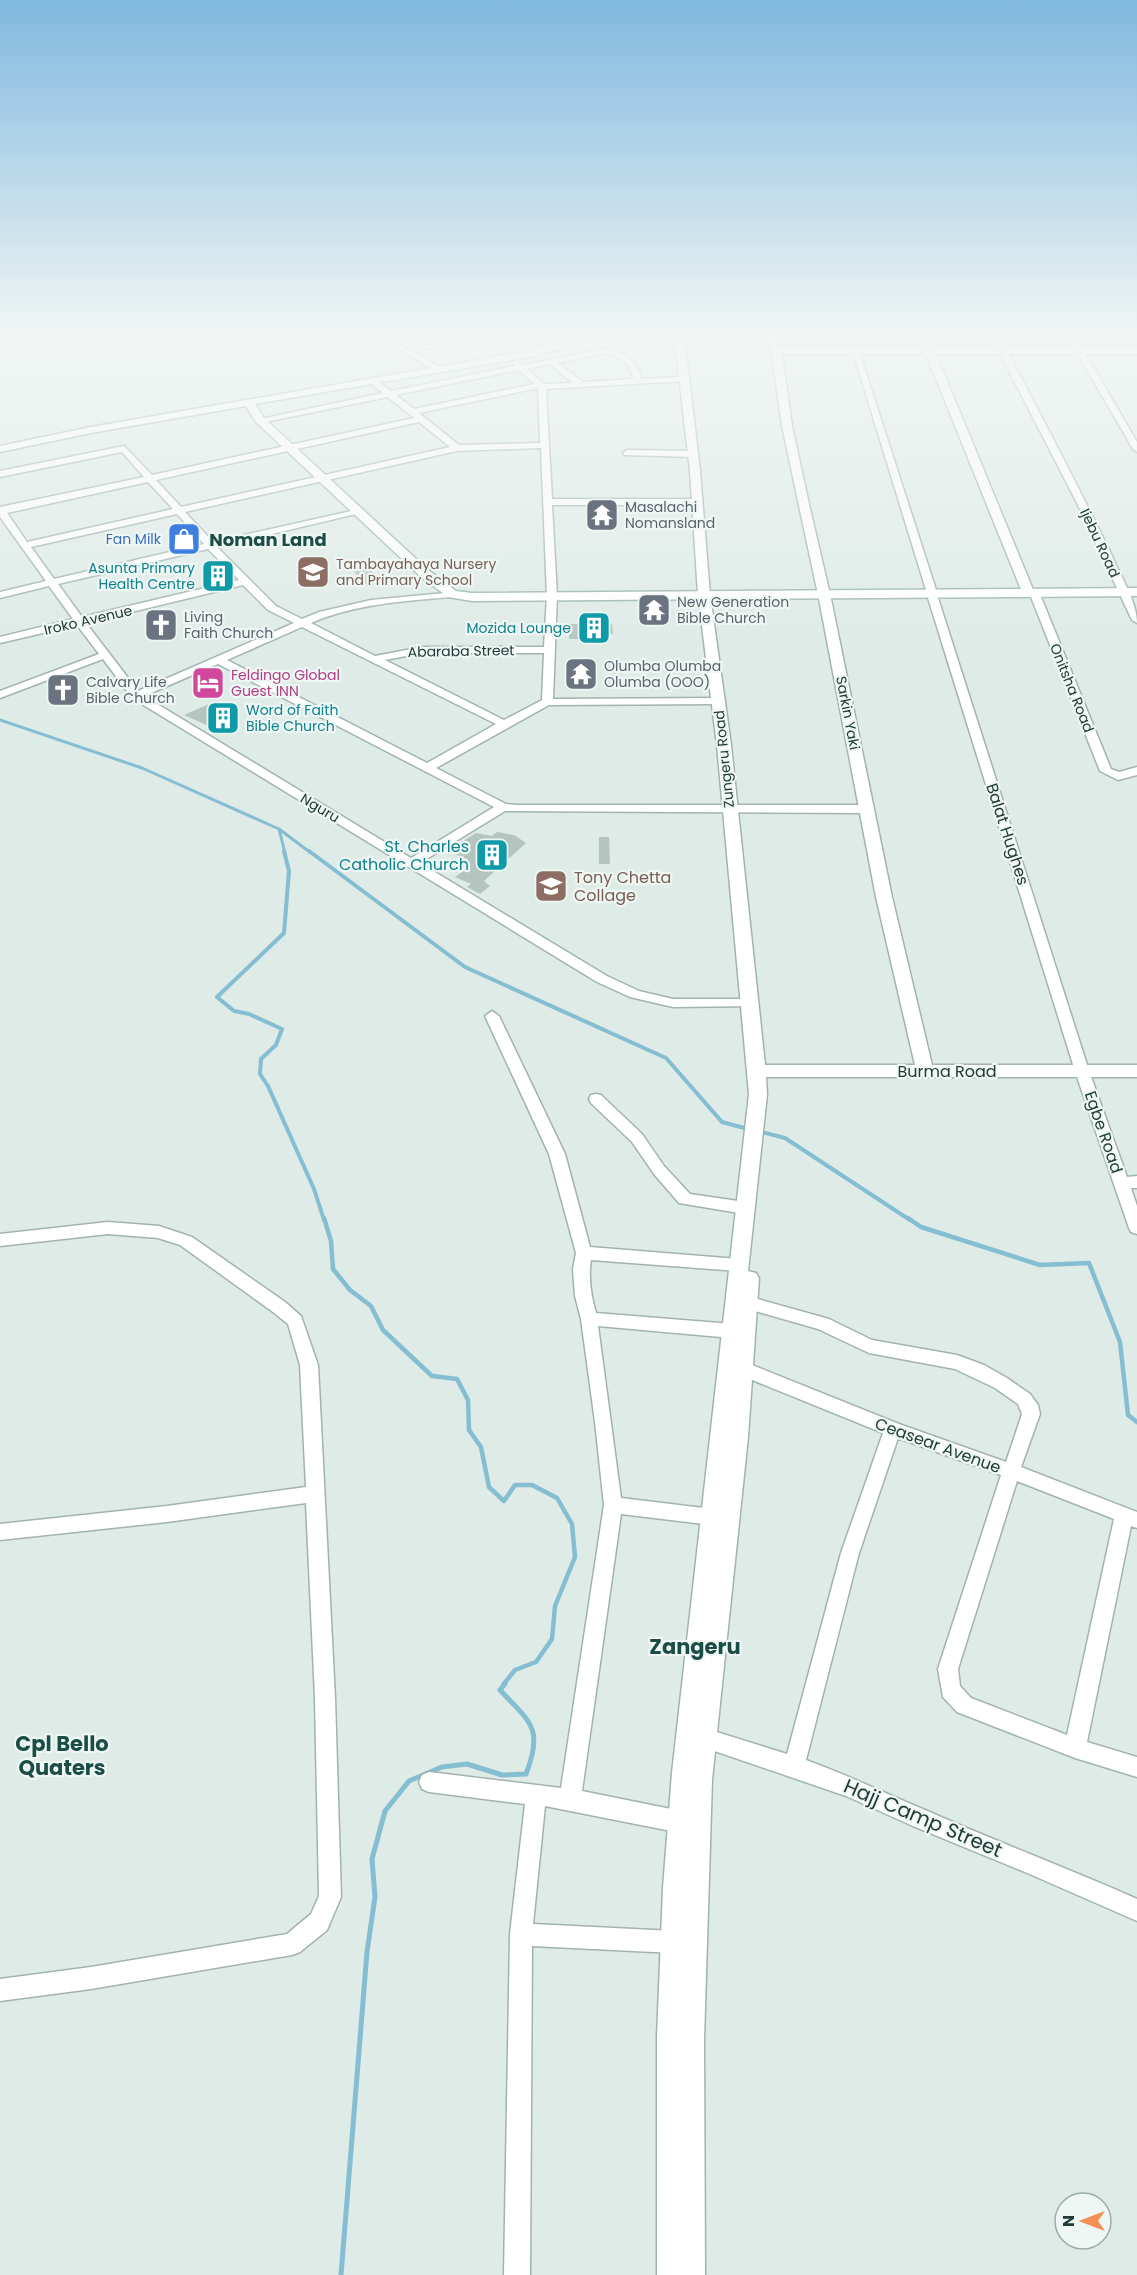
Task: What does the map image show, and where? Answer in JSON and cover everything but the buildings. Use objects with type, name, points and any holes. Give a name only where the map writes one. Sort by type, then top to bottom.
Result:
[{"type":"street","points":[[0,447],[28,440]]},
{"type":"street","points":[[0,447],[36,440]]},
{"type":"street","points":[[280,440],[424,573],[453,594]]},
{"type":"street","points":[[1,511],[324,440]]},
{"type":"street","points":[[448,440],[457,448]]},
{"type":"street","points":[[546,440],[552,596],[547,702]]},
{"type":"street","name":"Zungeru Road","points":[[692,440],[706,597],[734,809],[750,1003],[763,1071],[759,1123]]},
{"type":"street","points":[[693,440],[706,597],[733,742],[734,809],[763,1071]]},
{"type":"street","name":"Sarkin Yaki","points":[[790,440],[825,596],[884,897],[926,1072]]},
{"type":"street","name":"Balat Hughes","points":[[884,440],[1082,1071]]},
{"type":"street","name":"Onitsha Road","points":[[966,440],[1106,771],[1113,776],[1137,771]]},
{"type":"street","name":"Ijebu Road","points":[[1049,440],[1130,594],[1137,621]]},
{"type":"street","points":[[25,546],[457,448],[546,445]]},
{"type":"street","points":[[0,474],[123,448],[210,545],[272,608],[504,724]]},
{"type":"street","points":[[627,453],[693,454]]},
{"type":"street","points":[[548,502],[697,502]]},
{"type":"street","name":"Nguru","points":[[1,511],[136,696],[411,863],[470,896],[602,979],[635,994],[673,1003],[750,1003]]},
{"type":"street","points":[[0,595],[357,511]]},
{"type":"street","name":"Iroko Avenue","points":[[0,640],[246,581]]},
{"type":"street","points":[[136,696],[299,623],[355,605],[393,599],[453,594],[472,597],[706,597],[1130,594]]},
{"type":"street","name":"Abaraba Street","points":[[374,659],[422,650],[549,650]]},
{"type":"street","points":[[0,695],[105,656]]},
{"type":"street","points":[[218,659],[503,807],[517,809],[866,809]]},
{"type":"street","points":[[429,767],[547,702],[718,701]]},
{"type":"street","points":[[411,863],[503,807]]},
{"type":"street","points":[[492,1016],[557,1154],[584,1253],[581,1269],[583,1296],[589,1319],[604,1422],[613,1504],[570,1799]]},
{"type":"street","name":"Burma Road","points":[[763,1071],[1137,1071]]},
{"type":"street","name":"Egbe Road","points":[[1082,1071],[1130,1183],[1137,1228]]},
{"type":"street","points":[[596,1099],[638,1138],[659,1170],[685,1199],[745,1208]]},
{"type":"street","points":[[672,2275],[671,2037],[674,1942],[687,1740],[738,1265],[759,1123]]},
{"type":"street","points":[[690,2275],[690,2040],[700,1780],[737,1437],[759,1123]]},
{"type":"street","points":[[0,1239],[108,1228],[159,1232],[186,1240],[295,1321],[309,1365],[326,1698],[330,1897],[319,1922],[292,1944],[91,1978],[0,1990]]},
{"type":"street","points":[[584,1253],[738,1265]]},
{"type":"street","points":[[747,1302],[823,1324],[869,1346],[957,1362],[978,1370],[1024,1399],[1031,1414],[948,1669],[950,1690],[964,1705],[1075,1748],[1137,1767]]},
{"type":"street","points":[[589,1319],[732,1331]]},
{"type":"street","name":"Ceasear Avenue","points":[[741,1368],[893,1429],[1011,1471],[1131,1518]]},
{"type":"street","points":[[794,1766],[832,1620],[865,1506],[877,1466],[893,1429]]},
{"type":"street","points":[[0,1532],[167,1514],[314,1494]]},
{"type":"street","points":[[613,1504],[712,1518]]},
{"type":"street","points":[[1075,1748],[1131,1518]]},
{"type":"street","name":"Hajj Camp Street","points":[[704,1738],[794,1766],[851,1787],[920,1819],[1030,1863],[1137,1910]]},
{"type":"street","points":[[429,1782],[570,1799],[681,1822]]},
{"type":"street","points":[[517,2275],[521,1934],[536,1795]]},
{"type":"street","points":[[521,1934],[674,1942]]},
{"type":"waterway","points":[[0,720],[142,768],[279,829]]},
{"type":"waterway","points":[[279,829],[311,853]]},
{"type":"waterway","points":[[279,829],[285,853]]},
{"type":"waterway","points":[[284,851],[289,871],[284,933],[217,997],[234,1011],[249,1014],[282,1029],[276,1045],[261,1059],[260,1074],[268,1086],[314,1189],[324,1220]]},
{"type":"waterway","points":[[309,851],[465,967],[666,1058],[722,1122],[748,1129]]},
{"type":"waterway","points":[[758,1131],[785,1138],[910,1220]]},
{"type":"waterway","points":[[324,1218],[331,1241],[333,1269],[350,1290],[371,1306],[383,1330],[432,1376],[457,1379],[468,1400],[469,1430],[481,1447],[489,1487],[504,1501],[515,1485],[532,1485],[557,1498],[572,1524],[575,1557],[555,1606],[552,1639],[536,1662],[515,1670],[503,1685]]},
{"type":"waterway","points":[[908,1218],[921,1227],[1040,1265],[1089,1263],[1120,1342],[1128,1415],[1137,1422]]},
{"type":"waterway","points":[[341,2275],[367,1952],[375,1897],[372,1859],[385,1811],[409,1781],[442,1767],[467,1764],[502,1775],[526,1774],[534,1746],[534,1736],[526,1719],[500,1690],[505,1684]]},
{"type":"place","name":"Masalachi Nomansland","points":[[602,515]]},
{"type":"place","name":"Fan Milk","points":[[184,539]]},
{"type":"place","name":"Tambayahaya Nursery and Primary School","points":[[313,572]]},
{"type":"place","name":"Asunta Primary Health Centre","points":[[218,576]]},
{"type":"place","name":"New Generation Bible Church","points":[[654,610]]},
{"type":"place","name":"Living Faith Church","points":[[161,625]]},
{"type":"place","name":"Mozida Lounge","points":[[594,628]]},
{"type":"place","name":"Olumba Olumba Olumba (OOO)","points":[[581,674]]},
{"type":"place","name":"Feldingo Global Guest INN","points":[[208,683]]},
{"type":"place","name":"Calvary Life Bible Church","points":[[63,690]]},
{"type":"place","name":"Word of Faith Bible Church","points":[[223,718]]},
{"type":"place","name":"St. Charles Catholic Church","points":[[492,855]]},
{"type":"place","name":"Tony Chetta Collage","points":[[551,886]]},
{"type":"district","name":"Noman Land","points":[[268,540]]},
{"type":"district","name":"Zangeru","points":[[695,1647]]},
{"type":"district","name":"Cpl Bello Quaters","points":[[62,1756]]}]
